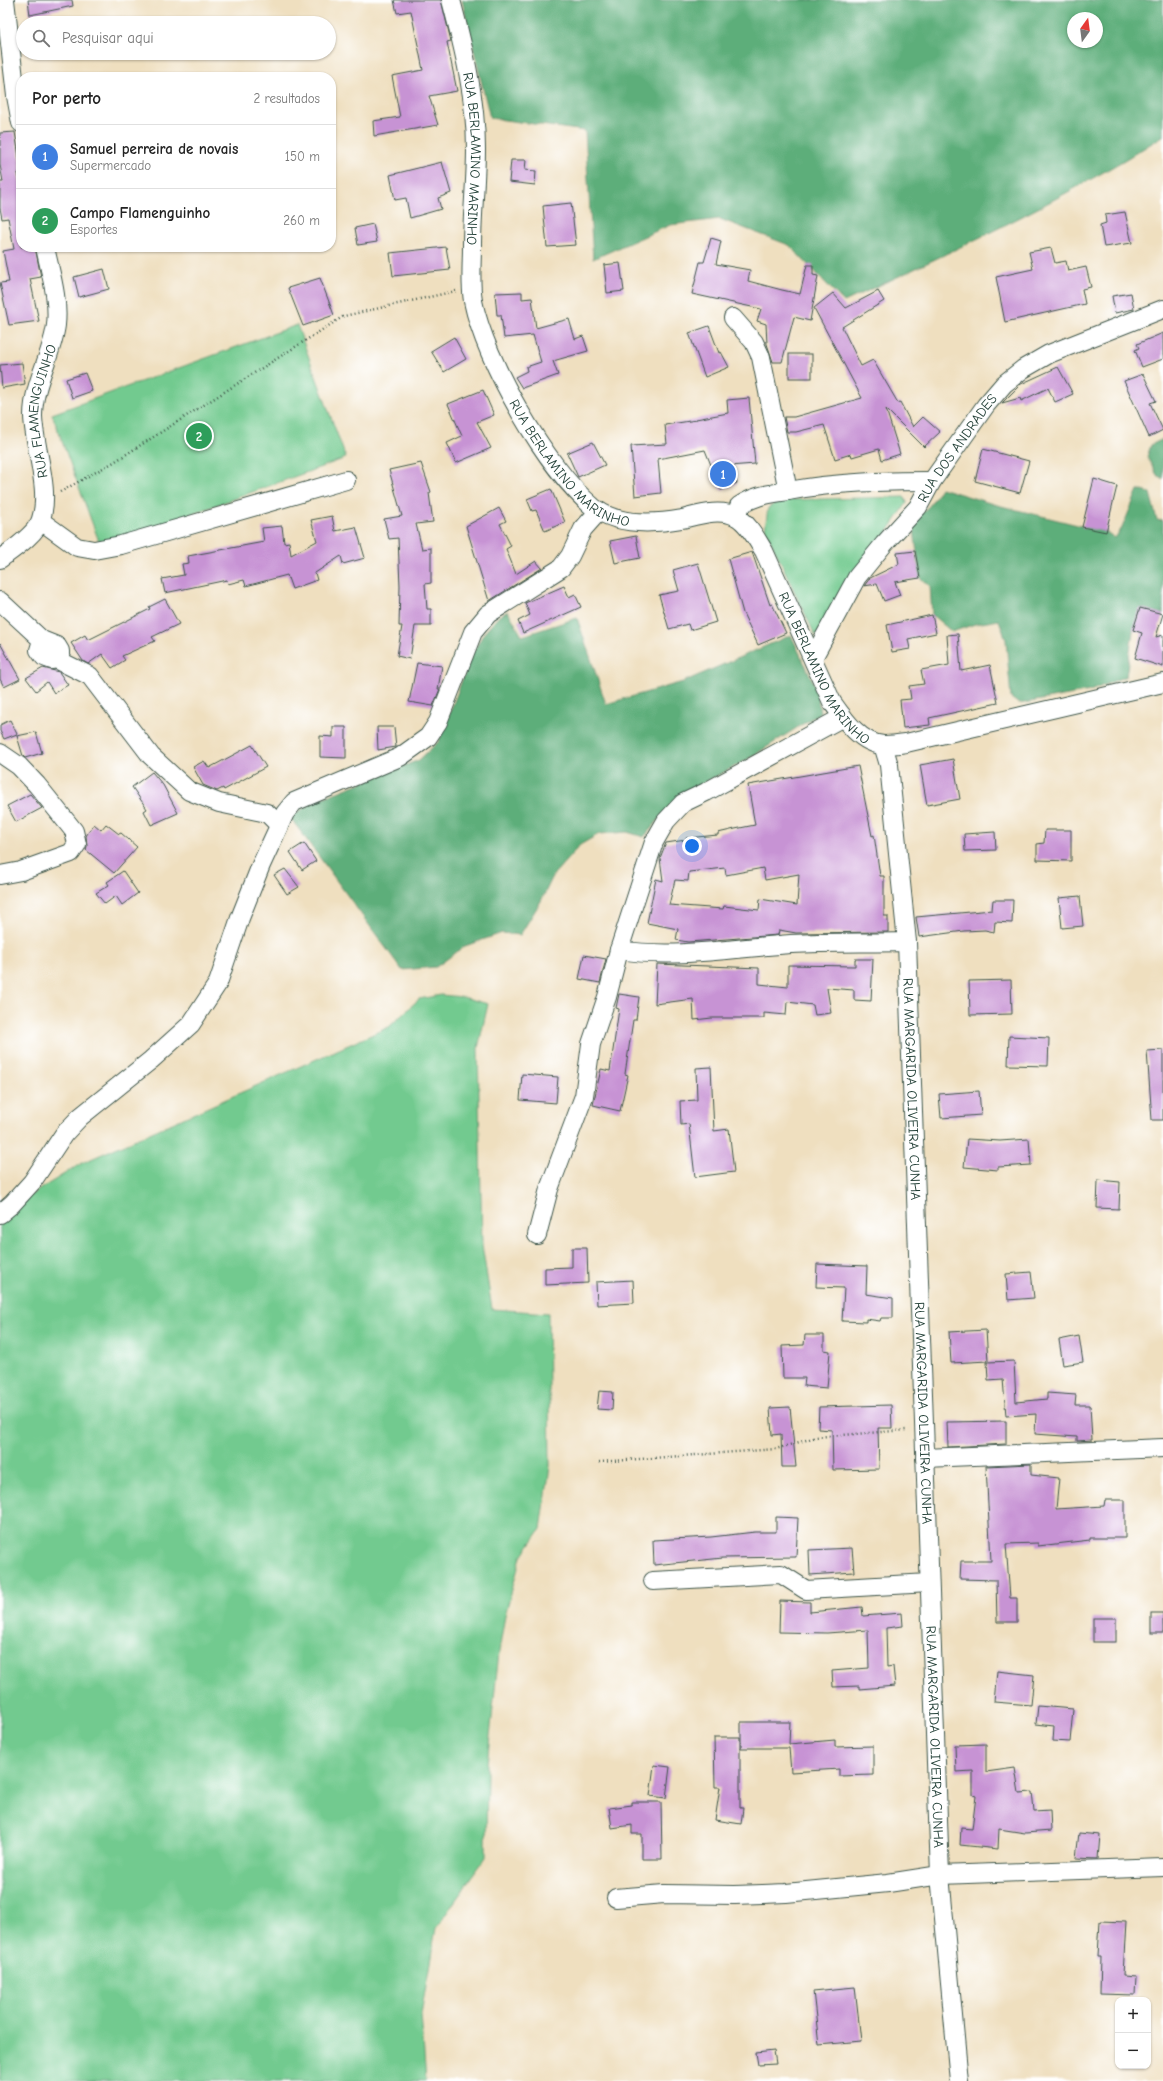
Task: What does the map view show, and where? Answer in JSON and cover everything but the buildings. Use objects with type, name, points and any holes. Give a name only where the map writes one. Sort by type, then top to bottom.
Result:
[{"type":"street","points":[[5,0],[8,97],[16,113]]},
{"type":"street","name":"RUA BERLAMINO MARINHO","points":[[451,0],[470,78],[475,128],[476,150],[471,228],[473,302],[491,355],[528,424],[550,459],[570,485],[599,511],[619,519],[637,522],[658,522],[720,512],[737,517],[752,532],[764,551],[832,702],[843,717],[863,737],[883,745],[906,743],[1163,683]]},
{"type":"street","name":"RUA FLAMENGUINHO","points":[[0,559],[26,539],[41,520],[44,501],[36,447],[34,410],[35,396],[56,326],[57,302],[47,252]]},
{"type":"street","name":"RUA DOS ANDRADES","points":[[813,658],[856,576],[918,507],[932,481],[986,405],[1004,384],[1023,369],[1049,354],[1163,309]]},
{"type":"street","points":[[733,318],[754,342],[761,357],[788,491]]},
{"type":"street","points":[[41,520],[77,547],[94,550],[128,543],[346,480]]},
{"type":"street","points":[[737,517],[739,506],[750,499],[812,486],[891,481],[932,481]]},
{"type":"street","points":[[0,1214],[12,1204],[32,1182],[64,1134],[80,1118],[151,1060],[191,1024],[218,983],[240,918],[279,825],[285,813],[294,802],[400,757],[428,737],[438,722],[473,632],[488,614],[561,568],[570,556],[583,529],[599,511]]},
{"type":"street","points":[[0,601],[42,640],[53,643],[57,646],[60,651],[60,656],[56,659],[90,676],[151,756],[189,791],[219,803],[267,813],[279,825]]},
{"type":"street","points":[[538,1235],[549,1189],[584,1096],[591,1044],[607,997],[619,950],[654,842],[666,821],[683,803],[706,792],[843,717]]},
{"type":"street","name":"RUA MARGARIDA OLIVEIRA CUNHA","points":[[883,745],[889,765],[907,942],[940,1876],[959,2081]]},
{"type":"street","points":[[0,753],[19,766],[37,785],[74,831],[77,844],[71,853],[22,871],[0,876]]},
{"type":"street","points":[[619,950],[636,953],[687,953],[793,944],[907,942]]},
{"type":"street","points":[[925,1458],[1163,1448]]},
{"type":"street","points":[[653,1581],[781,1574],[806,1590],[929,1583]]},
{"type":"street","points":[[616,1898],[664,1894],[786,1894],[940,1876],[1163,1867]]},
{"type":"path","points":[[44,501],[114,462],[344,316],[472,287]]},
{"type":"path","points":[[599,1462],[776,1449],[816,1437],[924,1429]]},
{"type":"green space","points":[[462,0],[1163,0],[1163,136],[1125,160],[1046,204],[844,302],[789,245],[720,219],[670,225],[593,259],[585,131],[490,118]]},
{"type":"green space","points":[[297,325],[346,458],[101,547],[52,414]]},
{"type":"green space","points":[[1163,439],[1163,479],[1157,475],[1147,457],[1151,445]]},
{"type":"green space","points":[[941,488],[993,504],[1106,532],[1115,538],[1122,528],[1138,490],[1150,493],[1157,520],[1163,521],[1163,614],[1140,608],[1133,631],[1126,676],[1090,691],[1019,704],[1011,698],[1006,640],[999,620],[975,624],[952,632],[932,615],[930,586],[920,578],[913,521],[930,505]]},
{"type":"green space","points":[[905,497],[907,503],[820,633],[815,635],[765,529],[768,508],[780,500]]},
{"type":"green space","points":[[508,611],[522,636],[577,618],[606,704],[683,682],[791,635],[817,690],[820,713],[745,761],[700,785],[672,804],[644,837],[627,832],[599,834],[580,845],[554,874],[541,901],[520,935],[502,933],[465,946],[436,967],[402,970],[290,817],[317,800],[419,760],[439,741],[472,654],[484,633],[499,616]]},
{"type":"green space","points":[[441,995],[463,997],[488,1004],[478,1048],[482,1245],[492,1309],[548,1313],[550,1466],[541,1529],[521,1557],[505,1615],[499,1652],[487,1764],[486,1857],[436,1928],[421,2014],[426,2081],[0,2081],[0,1214],[82,1163],[389,1027],[419,999]]},
{"type":"place","name":"Campo Flamenguinho","points":[[199,436]]},
{"type":"place","name":"Samuel perreira de novais","points":[[723,474]]}]
